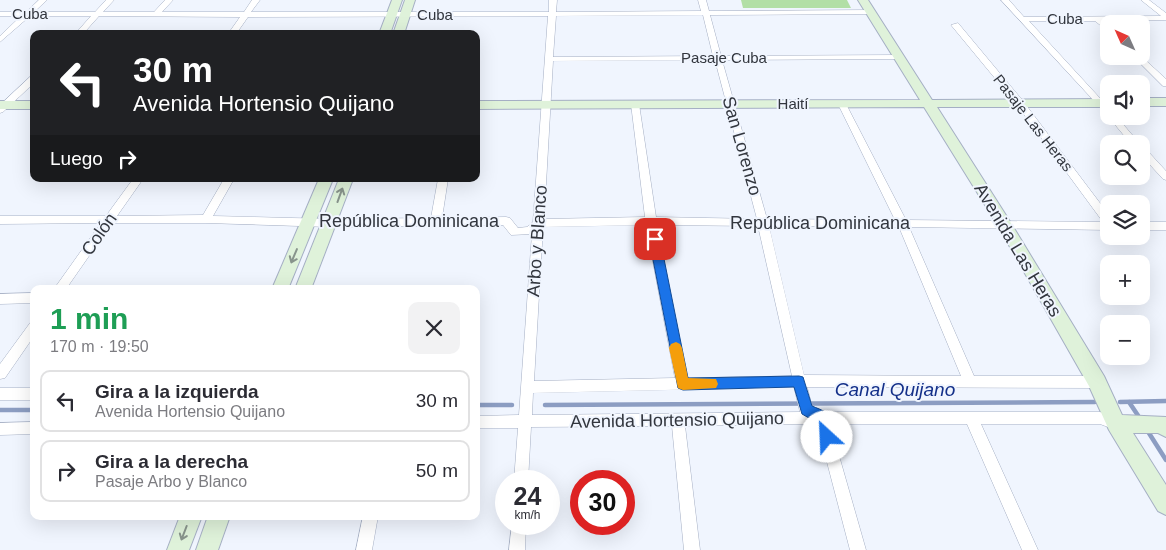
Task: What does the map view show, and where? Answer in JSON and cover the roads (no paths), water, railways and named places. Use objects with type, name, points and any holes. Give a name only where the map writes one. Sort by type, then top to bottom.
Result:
[{"type":"main road","points":[[385,30],[397,0]]},
{"type":"main road","points":[[399,30],[410,0]]},
{"type":"main road","name":"Avenida Las Heras","points":[[863,0],[1004,224],[1097,382],[1116,424],[1166,504]]},
{"type":"main road","points":[[1150,102],[1166,102]]},
{"type":"main road","name":"Haití","points":[[480,105],[928,103]]},
{"type":"main road","points":[[2,107],[30,105]]},
{"type":"main road","points":[[282,285],[325,182]]},
{"type":"main road","points":[[305,285],[345,182]]},
{"type":"main road","points":[[1116,424],[1164,426]]},
{"type":"street","points":[[0,40],[26,18],[26,14],[43,0]]},
{"type":"street","points":[[83,30],[94,18],[94,15],[110,0]]},
{"type":"street","points":[[155,15],[169,0]]},
{"type":"street","points":[[235,30],[256,0]]},
{"type":"street","name":"Arbo y Blanco","points":[[522,470],[553,0]]},
{"type":"street","name":"San Lorenzo","points":[[702,0],[716,58],[731,104],[763,223],[806,410],[822,418]]},
{"type":"street","points":[[1005,0],[1100,98]]},
{"type":"street","points":[[1145,0],[1166,17]]},
{"type":"street","name":"Cuba","points":[[0,14],[404,15],[871,12]]},
{"type":"street","name":"Cuba","points":[[1024,19],[1166,17]]},
{"type":"street","points":[[1096,19],[1100,22]]},
{"type":"street","name":"Pasaje Las Heras","points":[[955,25],[1020,103],[1100,212]]},
{"type":"street","name":"Pasaje Cuba","points":[[549,59],[898,57]]},
{"type":"street","points":[[1146,65],[1166,84]]},
{"type":"street","points":[[2,107],[30,82]]},
{"type":"street","name":"Haití","points":[[928,103],[1100,102]]},
{"type":"street","points":[[635,104],[651,220],[683,384]]},
{"type":"street","points":[[842,104],[902,223],[970,381]]},
{"type":"street","points":[[1119,125],[1128,135]]},
{"type":"street","points":[[1150,159],[1166,177]]},
{"type":"street","name":"Colón","points":[[63,285],[136,182]]},
{"type":"street","points":[[206,219],[228,182]]},
{"type":"street","points":[[436,221],[442,182]]},
{"type":"street","name":"República Dominicana","points":[[0,220],[108,221],[206,219],[310,220],[330,223],[506,221],[514,232],[530,231],[538,223],[651,220],[763,223],[1100,224]]},
{"type":"street","points":[[1150,226],[1166,226]]},
{"type":"street","points":[[0,299],[30,298]]},
{"type":"street","points":[[0,374],[30,332]]},
{"type":"street","name":"Avenida Hortensio Quijano","points":[[527,387],[683,384],[800,387],[970,381],[1097,382]]},
{"type":"street","points":[[0,394],[30,394]]},
{"type":"street","points":[[822,418],[858,550]]},
{"type":"street","name":"Avenida Hortensio Quijano","points":[[480,422],[822,418],[1100,418],[1116,424]]},
{"type":"street","points":[[972,419],[1030,550]]},
{"type":"street","points":[[678,421],[692,550]]},
{"type":"street","points":[[0,429],[30,428]]},
{"type":"street","points":[[178,550],[189,520]]},
{"type":"street","points":[[207,550],[218,520]]},
{"type":"street","points":[[364,550],[370,520]]},
{"type":"street","points":[[517,550],[518,535]]},
{"type":"waterway","name":"Canal Quijano","points":[[1120,402],[1166,401]]},
{"type":"waterway","name":"Canal Quijano","points":[[545,405],[1095,402]]},
{"type":"waterway","points":[[1129,402],[1141,420]]},
{"type":"waterway","name":"Canal Quijano","points":[[480,405],[512,405]]},
{"type":"waterway","name":"Canal Quijano","points":[[0,410],[30,410]]},
{"type":"waterway","points":[[1147,430],[1166,460]]}]
